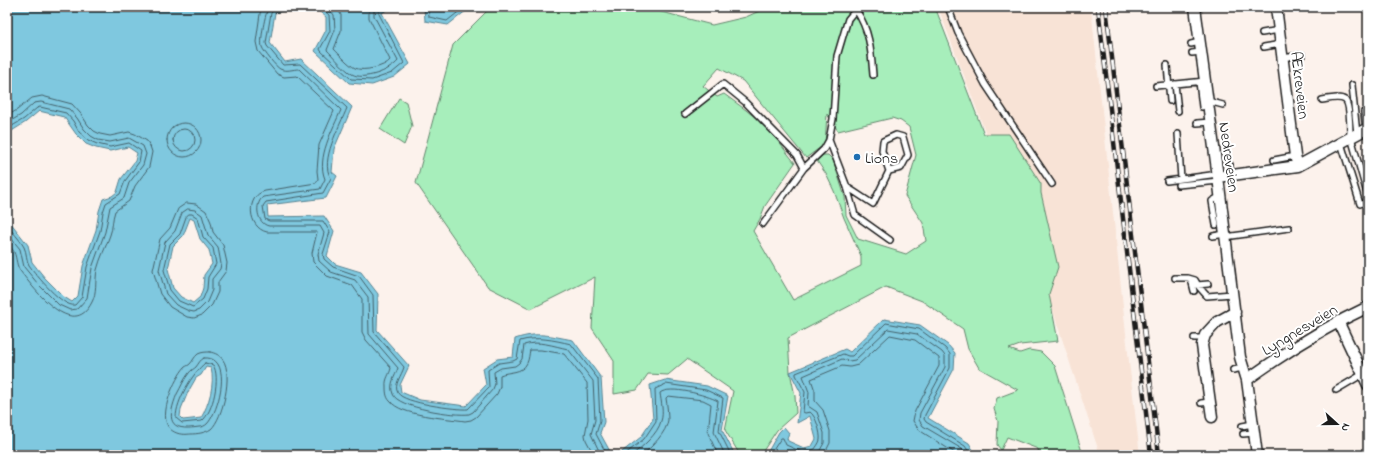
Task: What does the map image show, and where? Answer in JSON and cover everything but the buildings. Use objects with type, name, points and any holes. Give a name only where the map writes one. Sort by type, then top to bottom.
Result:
[{"type":"street","name":"Nedreveien","points":[[1195,7],[1195,43],[1205,104],[1211,122],[1240,357],[1247,380],[1257,455]]},
{"type":"street","name":"Ækreveien","points":[[1276,7],[1295,156],[1298,166]]},
{"type":"street","points":[[1218,177],[1298,166],[1356,135]]},
{"type":"street","name":"Lyngnesveien","points":[[1247,380],[1295,346],[1338,321],[1368,307]]},
{"type":"street","points":[[1212,417],[1205,402],[1202,370],[1202,345],[1199,338],[1204,336],[1217,322],[1235,312]]},
{"type":"street","points":[[1338,321],[1368,385]]},
{"type":"lane","points":[[948,7],[958,32],[986,84],[1052,184]]},
{"type":"lane","points":[[763,224],[804,168],[824,149],[829,140],[833,119],[837,56],[848,19],[857,8],[871,44],[873,76]]},
{"type":"lane","points":[[1262,33],[1279,30]]},
{"type":"lane","points":[[1264,47],[1281,44]]},
{"type":"lane","points":[[1282,58],[1302,55]]},
{"type":"lane","points":[[1167,65],[1170,101]]},
{"type":"lane","points":[[1156,86],[1202,82]]},
{"type":"lane","points":[[685,114],[723,84],[746,102],[797,155],[804,168]]},
{"type":"lane","points":[[1175,84],[1178,111]]},
{"type":"lane","points":[[1352,85],[1360,204]]},
{"type":"lane","points":[[1322,100],[1340,98],[1346,102],[1350,123],[1356,135],[1368,197]]},
{"type":"lane","points":[[1205,104],[1222,105]]},
{"type":"lane","points":[[1356,135],[1364,112]]},
{"type":"lane","points":[[1197,123],[1211,122]]},
{"type":"lane","points":[[1178,134],[1181,179]]},
{"type":"lane","points":[[847,187],[873,204],[889,171],[882,151],[883,141],[896,135],[903,137],[908,155],[901,168],[889,171]]},
{"type":"lane","points":[[829,140],[847,187],[855,216],[890,240]]},
{"type":"lane","points":[[1274,160],[1295,156]]},
{"type":"lane","points":[[1230,165],[1230,176]]},
{"type":"lane","points":[[1167,181],[1218,177]]},
{"type":"lane","points":[[1178,185],[1218,177]]},
{"type":"lane","points":[[1216,225],[1212,201],[1220,196]]},
{"type":"lane","points":[[1213,236],[1225,236],[1289,228]]},
{"type":"lane","points":[[1175,278],[1195,280],[1197,285],[1207,296],[1232,294]]},
{"type":"lane","points":[[1191,279],[1194,291]]},
{"type":"lane","points":[[1197,285],[1208,284]]},
{"type":"lane","points":[[1233,370],[1244,368]]},
{"type":"lane","points":[[1336,390],[1363,374]]},
{"type":"lane","points":[[1242,426],[1254,429]]},
{"type":"lane","points":[[1243,434],[1254,429]]},
{"type":"shaded area","points":[[938,7],[1091,7],[1140,455],[1100,455],[1052,308]]},
{"type":"green space","points":[[491,7],[652,7],[654,10],[712,25],[746,17],[768,7],[935,7],[984,134],[1009,134],[1041,184],[1041,193],[1058,267],[1049,294],[1058,341],[1020,345],[1009,349],[1020,353],[1029,350],[1041,352],[1055,366],[1083,455],[1039,455],[1038,449],[1007,437],[1001,450],[997,445],[998,421],[994,409],[997,398],[1018,390],[979,368],[968,349],[963,329],[922,301],[886,287],[788,338],[790,372],[795,396],[796,413],[777,430],[761,454],[740,455],[725,430],[733,391],[687,359],[668,375],[648,374],[637,390],[614,394],[614,361],[592,328],[595,277],[531,309],[488,287],[416,183],[453,45]],"holes":[[[719,68],[743,81],[806,158],[825,144],[827,114],[838,131],[892,118],[901,121],[909,127],[916,155],[905,196],[923,223],[926,241],[906,254],[858,239],[846,215],[845,197],[833,160],[828,155],[823,155],[817,161],[826,174],[834,191],[861,256],[861,266],[793,300],[753,231],[765,206],[795,163],[767,127],[724,94],[717,97],[703,86]]]},
{"type":"green space","points":[[399,98],[406,102],[412,126],[404,145],[380,129]]},
{"type":"water","points":[[7,7],[295,7],[275,13],[270,43],[285,62],[301,59],[352,107],[334,149],[332,172],[337,176],[326,198],[267,205],[268,217],[324,216],[334,231],[327,256],[335,264],[361,272],[378,294],[377,330],[409,366],[400,385],[401,392],[420,400],[466,406],[486,385],[483,368],[497,359],[513,357],[515,339],[537,335],[573,340],[601,378],[604,422],[600,433],[612,455],[7,455],[7,218],[28,245],[32,262],[45,278],[64,297],[72,302],[78,296],[83,266],[96,230],[99,211],[103,199],[112,196],[117,192],[121,179],[135,161],[137,153],[128,147],[110,151],[86,144],[76,134],[64,117],[39,111],[26,122],[7,134]],"holes":[[[190,218],[194,220],[200,239],[209,250],[212,264],[204,275],[203,288],[200,297],[193,303],[181,297],[173,288],[168,269],[173,246],[183,236]],[[206,367],[211,368],[212,374],[212,387],[206,407],[201,418],[183,420],[180,417],[181,409],[188,392],[196,378],[201,375]]]},
{"type":"water","points":[[314,7],[391,7],[382,13],[410,64],[394,77],[372,85],[349,83],[315,51],[326,30],[326,17]]},
{"type":"water","points":[[424,7],[466,7],[467,10],[448,25],[425,21]]},
{"type":"water","points":[[884,319],[920,325],[948,345],[955,353],[954,369],[928,418],[969,443],[976,455],[766,455],[779,432],[784,427],[789,433],[787,438],[788,441],[804,448],[812,446],[816,439],[810,416],[797,423],[801,393],[790,372],[845,349],[850,352]]},
{"type":"water","points":[[665,380],[707,386],[728,396],[722,430],[735,455],[618,455],[641,437],[653,419],[650,385]]},
{"type":"railway","points":[[1098,7],[1151,455]]},
{"type":"railway","points":[[1106,7],[1159,455]]},
{"type":"place","name":"Lions","points":[[857,157]]}]
